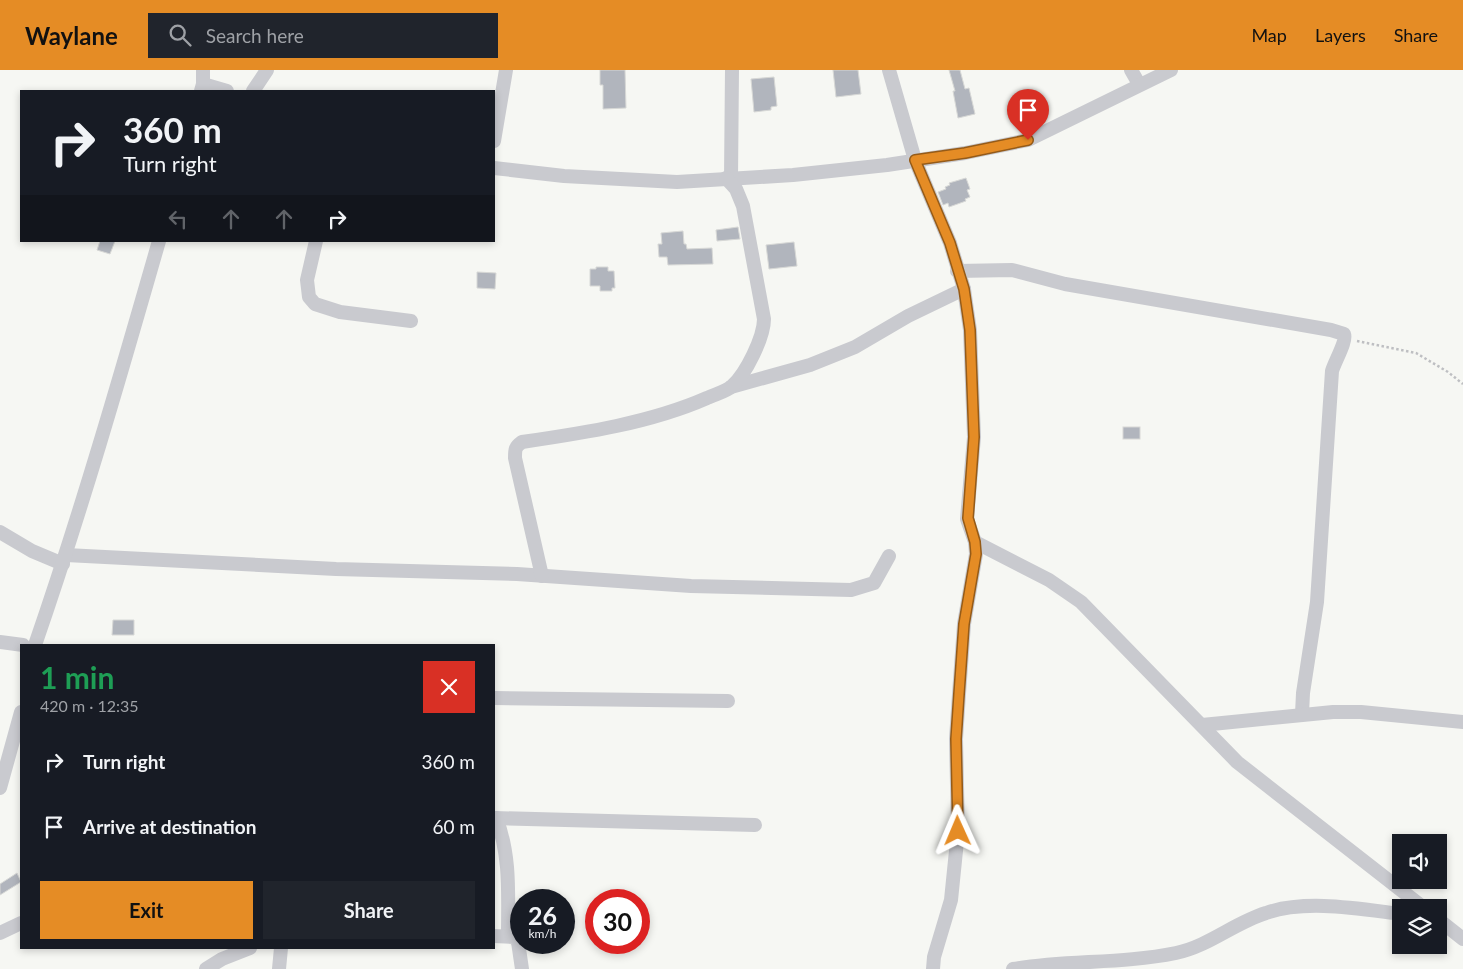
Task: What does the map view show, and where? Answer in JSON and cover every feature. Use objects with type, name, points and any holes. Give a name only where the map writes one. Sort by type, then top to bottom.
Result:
[{"type":"street","points":[[254,90],[267,70]]},
{"type":"street","points":[[495,135],[506,70]]},
{"type":"street","points":[[731,387],[745,369],[764,326],[743,206],[729,178],[732,70]]},
{"type":"street","points":[[889,70],[915,160],[950,243],[964,289],[970,330],[974,437],[968,518],[975,542],[976,554],[964,624],[958,703],[956,739],[958,831],[956,851],[951,900],[934,957],[934,969]]},
{"type":"street","points":[[1132,70],[1139,84]]},
{"type":"street","points":[[495,168],[564,176],[667,181],[793,175],[887,165],[965,153],[1028,140],[1171,70]]},
{"type":"street","points":[[202,82],[224,90]]},
{"type":"street","points":[[35,644],[65,559],[116,392],[158,242]]},
{"type":"street","points":[[316,242],[307,280],[308,297],[315,304],[340,312],[411,321]]},
{"type":"street","points":[[957,270],[1012,270],[1065,284],[1342,332],[1346,339],[1335,360],[1332,371],[1316,602],[1303,693],[1302,714]]},
{"type":"street","points":[[542,576],[515,458],[514,449],[522,442],[635,421],[684,408],[731,387],[810,365],[855,348],[908,316],[964,289]]},
{"type":"street","points":[[0,532],[39,555],[65,559],[542,576],[691,586],[851,590],[874,583],[889,556]]},
{"type":"street","points":[[975,542],[1049,580],[1080,602],[1236,762],[1412,899]]},
{"type":"street","points":[[0,642],[20,645]]},
{"type":"street","points":[[495,698],[728,702]]},
{"type":"street","points":[[1202,725],[1302,714],[1361,712],[1463,722]]},
{"type":"street","points":[[0,788],[2,773],[20,715]]},
{"type":"street","points":[[522,969],[518,942],[514,937],[501,936],[508,884],[506,848],[503,834],[495,818],[755,825]]},
{"type":"street","points":[[1013,969],[1035,965],[1107,961],[1176,953],[1198,946],[1265,913],[1287,907],[1344,907],[1392,913]]},
{"type":"street","points":[[0,933],[20,923]]},
{"type":"street","points":[[1447,926],[1463,939]]},
{"type":"street","points":[[279,969],[281,949]]},
{"type":"street","points":[[206,969],[232,950]]},
{"type":"path","points":[[1346,339],[1416,353],[1448,372],[1463,384]]},
{"type":"building","points":[[600,70],[625,70],[626,108],[603,109],[603,85],[600,85]]},
{"type":"building","points":[[833,70],[858,70],[861,94],[836,97]]},
{"type":"building","points":[[949,70],[960,70],[965,89],[969,88],[975,114],[958,118],[953,91],[955,91]]},
{"type":"building","points":[[774,77],[777,106],[771,107],[771,110],[754,112],[751,79]]},
{"type":"building","points":[[966,178],[970,189],[967,190],[970,197],[965,199],[966,201],[949,207],[948,203],[943,205],[938,192],[946,189],[945,187],[950,185],[949,183]]},
{"type":"building","points":[[738,227],[740,239],[717,241],[716,230]]},
{"type":"building","points":[[683,231],[684,244],[686,244],[687,249],[712,248],[713,264],[668,265],[667,257],[659,257],[658,244],[662,244],[661,233]]},
{"type":"building","points":[[100,242],[115,242],[110,254],[97,250]]},
{"type":"building","points":[[794,242],[797,266],[769,269],[766,245]]},
{"type":"building","points":[[596,267],[608,267],[608,271],[614,271],[615,288],[612,288],[612,291],[600,291],[600,286],[590,286],[590,269],[596,269]]},
{"type":"building","points":[[477,272],[496,273],[495,289],[477,288]]},
{"type":"building","points":[[1123,427],[1140,427],[1140,439],[1123,439]]},
{"type":"building","points":[[113,620],[134,620],[134,635],[112,635]]},
{"type":"building","points":[[17,873],[20,880],[20,883],[0,895],[0,884]]},
{"type":"route","points":[[958,831],[956,739],[964,624],[976,554],[967,506],[974,437],[970,330],[964,289],[950,243],[915,160],[965,153],[1028,140]]}]
